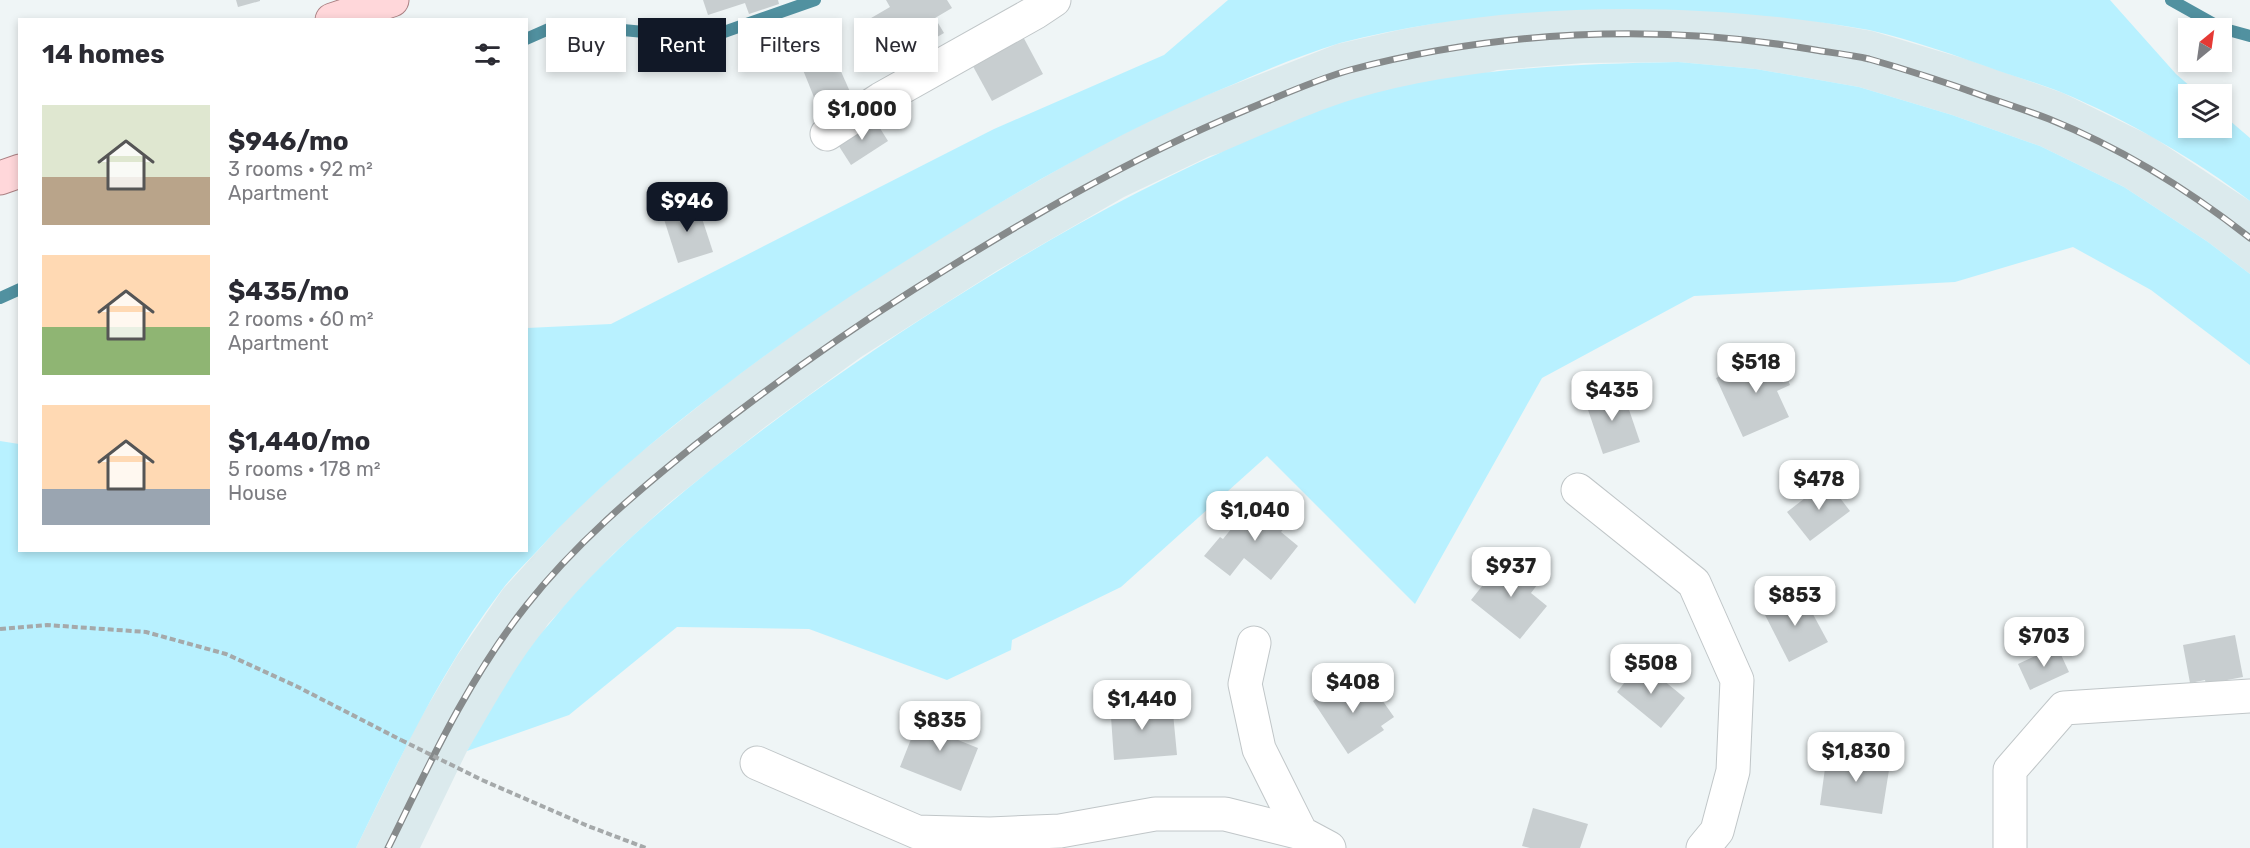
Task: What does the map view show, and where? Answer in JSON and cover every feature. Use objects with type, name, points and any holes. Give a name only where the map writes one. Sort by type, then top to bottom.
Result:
[{"type":"main road","points":[[338,18],[392,0]]},
{"type":"main road","points":[[0,178],[18,172]]},
{"type":"street","points":[[827,134],[881,99],[1054,0]]},
{"type":"street","points":[[1578,490],[1694,583],[1737,680],[1734,771],[1718,831],[1703,848]]},
{"type":"street","points":[[1254,643],[1245,684],[1259,749],[1301,833]]},
{"type":"street","points":[[2010,848],[2010,770],[2064,708],[2250,696]]},
{"type":"street","points":[[756,763],[917,832],[990,834],[1060,831],[1155,814],[1225,814],[1301,833],[1329,848]]},
{"type":"path","points":[[0,629],[47,625],[146,632],[226,654],[298,687],[482,780],[588,826],[646,848]]},
{"type":"shaded area","points":[[1228,0],[2110,0],[2188,84],[2178,84],[2178,138],[2232,138],[2232,123],[2250,138],[2250,201],[2184,156],[2087,103],[2048,87],[1951,54],[1869,30],[1738,13],[1604,9],[1537,12],[1470,19],[1404,29],[1340,43],[1286,62],[1188,104],[1055,171],[969,221],[803,328],[673,426],[587,501],[501,591],[479,621],[440,684],[356,848],[0,848],[0,441],[18,444],[18,552],[528,552],[528,328],[611,324],[994,129],[1164,55]]},
{"type":"shaded area","points":[[1680,5],[1763,12],[1872,31],[1969,60],[2063,93],[2153,137],[2250,201],[2250,274],[2208,242],[2124,187],[2040,146],[1952,115],[1859,87],[1756,69],[1678,62],[1584,63],[1497,70],[1210,156],[1124,197],[998,270],[861,357],[765,427],[669,503],[613,554],[548,624],[467,751],[420,848],[356,848],[417,724],[457,656],[503,589],[572,513],[631,460],[730,381],[828,309],[968,221],[1097,147],[1186,103],[1337,44],[1489,13],[1582,6]]},
{"type":"shaded area","points":[[1678,62],[1756,69],[1859,87],[1952,115],[2040,146],[2124,187],[2208,242],[2250,274],[2250,365],[2151,290],[2073,247],[1955,282],[1694,296],[1542,378],[1415,604],[1267,456],[1121,587],[1012,640],[1011,650],[947,680],[809,629],[677,627],[569,715],[467,751],[506,685],[538,638],[587,580],[648,522],[713,468],[827,383],[945,304],[1059,235],[1138,192],[1218,154],[1306,116],[1354,99],[1434,80],[1474,74],[1555,66]]},
{"type":"building","points":[[236,0],[260,0],[260,1],[238,7]]},
{"type":"building","points":[[703,0],[778,0],[779,4],[749,14],[745,3],[708,15]]},
{"type":"building","points":[[886,0],[947,0],[952,8],[935,18],[871,18],[890,7]]},
{"type":"building","points":[[938,23],[944,33],[938,37]]},
{"type":"building","points":[[1020,31],[1043,74],[992,101],[969,59]]},
{"type":"building","points":[[804,72],[841,72],[855,103],[822,117]]},
{"type":"building","points":[[873,117],[888,141],[851,165],[835,140]]},
{"type":"building","points":[[697,203],[713,252],[678,263],[662,213]]},
{"type":"building","points":[[1775,351],[1790,385],[1777,391],[1789,417],[1743,437],[1716,378]]},
{"type":"building","points":[[1622,389],[1640,442],[1603,454],[1585,401]]},
{"type":"building","points":[[1827,481],[1850,511],[1810,541],[1787,512]]},
{"type":"building","points":[[1263,498],[1291,520],[1281,532],[1298,546],[1271,580],[1244,558],[1230,576],[1204,556],[1220,537],[1223,539],[1249,507],[1253,510]]},
{"type":"building","points":[[1512,557],[1540,581],[1531,593],[1547,606],[1520,639],[1471,600],[1498,566],[1503,570]]},
{"type":"building","points":[[1801,592],[1828,642],[1789,662],[1763,611]]},
{"type":"building","points":[[2235,635],[2243,677],[2206,684],[2205,680],[2190,683],[2183,645]]},
{"type":"building","points":[[2057,646],[2069,672],[2030,690],[2018,664]]},
{"type":"building","points":[[1641,662],[1685,698],[1661,728],[1617,692]]},
{"type":"building","points":[[1349,677],[1360,695],[1373,687],[1394,717],[1381,726],[1384,730],[1348,754],[1313,701]]},
{"type":"building","points":[[1151,699],[1153,713],[1173,713],[1177,755],[1114,760],[1111,717],[1116,716],[1115,701]]},
{"type":"building","points":[[928,712],[964,726],[958,740],[978,748],[961,791],[900,767],[917,724],[922,726]]},
{"type":"building","points":[[1849,749],[1885,755],[1883,770],[1889,770],[1882,814],[1820,805],[1826,761],[1847,764]]},
{"type":"building","points":[[1533,808],[1588,824],[1580,848],[1522,846]]},
{"type":"waterway","points":[[528,38],[560,24],[707,38],[815,0]]},
{"type":"waterway","points":[[2171,0],[2221,28],[2250,36]]},
{"type":"waterway","points":[[0,298],[18,290]]},
{"type":"railway","points":[[388,848],[451,723],[505,634],[526,606],[584,541],[672,463],[775,384],[857,327],[953,265],[1035,216],[1159,149],[1298,88],[1337,74],[1406,57],[1462,47],[1519,39],[1576,35],[1690,35],[1747,40],[1853,56],[1884,63],[1943,82],[2076,130],[2154,171],[2203,203],[2250,238]]}]
